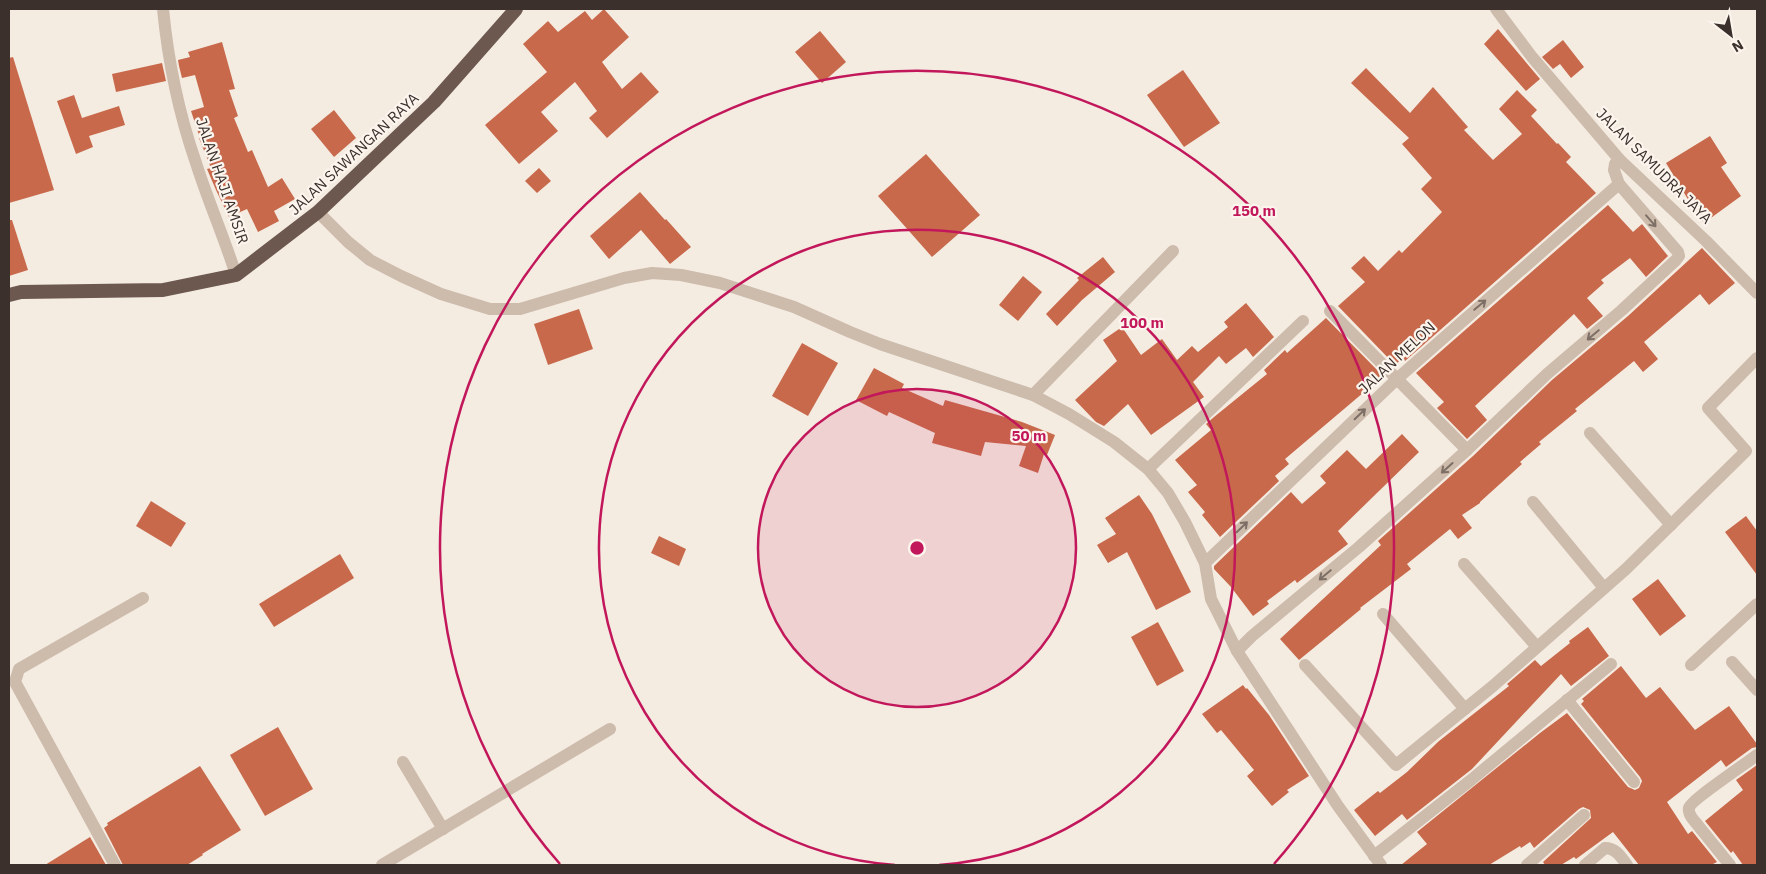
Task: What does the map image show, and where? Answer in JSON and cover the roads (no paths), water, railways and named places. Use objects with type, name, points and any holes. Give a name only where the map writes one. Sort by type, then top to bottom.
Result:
[{"type":"highway","name":"JALAN SAWANGAN RAYA","points":[[9,295],[20,292],[163,290],[236,275],[318,212],[434,102],[516,9]]},
{"type":"street","name":"JALAN HAJI AMSIR","points":[[163,9],[172,65],[190,146],[236,275]]},
{"type":"street","name":"JALAN SAMUDRA JAYA","points":[[1496,9],[1532,57],[1619,158],[1755,286]]},
{"type":"street","points":[[1237,651],[1467,450],[1547,374],[1622,310],[1678,258],[1678,252],[1619,184],[1614,170],[1619,158]]},
{"type":"street","name":"JALAN MELON","points":[[1205,563],[1398,378],[1619,184]]},
{"type":"street","points":[[318,212],[348,242],[370,260],[441,294],[490,309],[520,309],[634,276],[652,273],[681,275],[720,283],[794,307],[880,344],[1033,396],[1069,414],[1114,442],[1148,469],[1168,493],[1205,563],[1211,599],[1237,651],[1338,806],[1378,861],[1471,780],[1611,664]]},
{"type":"street","points":[[1033,396],[1173,251]]},
{"type":"street","points":[[1330,311],[1467,450]]},
{"type":"street","points":[[1148,469],[1304,321]]},
{"type":"street","points":[[1305,665],[1396,765],[1465,709],[1604,588],[1746,451],[1708,408],[1757,358]]},
{"type":"street","points":[[1590,433],[1670,525]]},
{"type":"street","points":[[1533,502],[1604,588]]},
{"type":"street","points":[[1464,564],[1537,647]]},
{"type":"street","points":[[115,865],[15,682],[19,669],[143,598]]},
{"type":"street","points":[[1691,665],[1757,604]]},
{"type":"street","points":[[1383,614],[1465,709]]},
{"type":"street","points":[[1732,662],[1757,690]]},
{"type":"street","points":[[1567,700],[1634,782]]},
{"type":"street","points":[[382,865],[610,730]]},
{"type":"street","points":[[1730,865],[1689,814],[1689,807],[1692,802],[1757,755]]},
{"type":"street","points":[[403,762],[444,829]]},
{"type":"street","points":[[1527,865],[1584,815]]},
{"type":"street","points":[[1585,865],[1605,848],[1611,848],[1616,851],[1627,865]]}]
